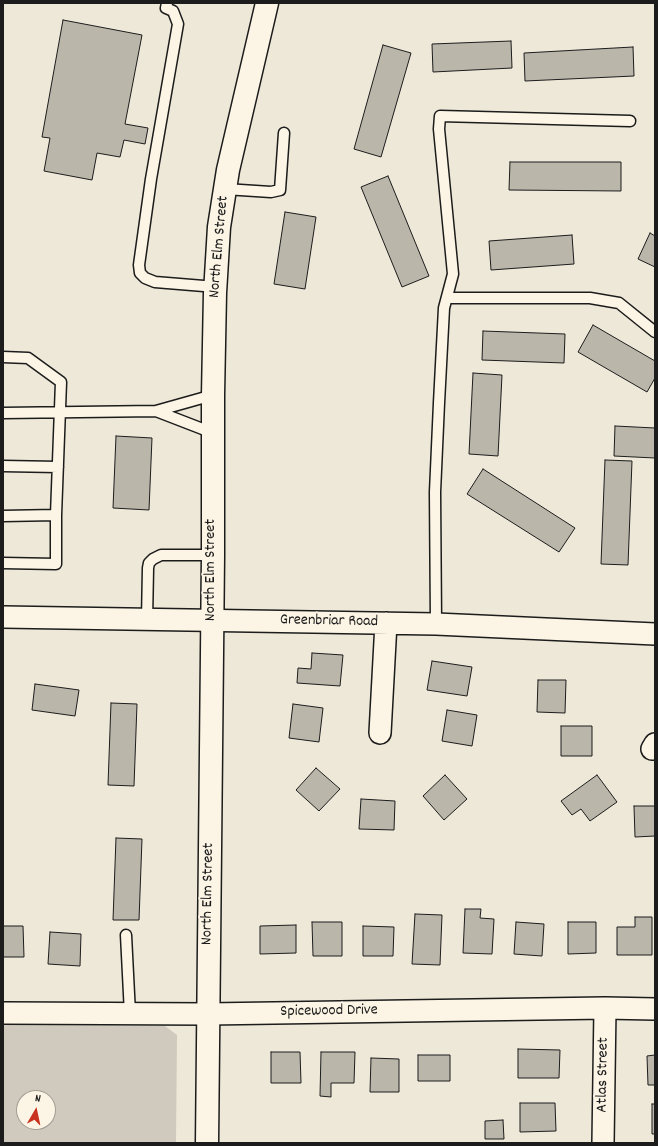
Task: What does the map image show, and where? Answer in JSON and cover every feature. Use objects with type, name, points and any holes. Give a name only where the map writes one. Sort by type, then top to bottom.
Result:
[{"type":"main road","name":"North Elm Street","points":[[207,1143],[213,555],[213,395],[219,227],[228,170],[267,3]]},
{"type":"street","name":"Greenbriar Road","points":[[3,617],[436,624],[655,634]]},
{"type":"street","points":[[380,733],[386,623]]},
{"type":"street","name":"Atlas Street","points":[[603,1143],[605,1008]]},
{"type":"street","name":"Spicewood Drive","points":[[3,1013],[208,1014],[655,1008]]},
{"type":"lane","points":[[167,3],[166,8],[173,11],[178,24],[151,179],[139,265],[140,273],[145,278],[155,282],[216,287]]},
{"type":"lane","points":[[436,624],[435,492],[444,316],[453,274],[439,128],[440,116],[630,121]]},
{"type":"lane","points":[[225,189],[271,192],[280,190],[284,133]]},
{"type":"lane","points":[[447,298],[590,298],[619,303],[655,332]]},
{"type":"lane","points":[[3,357],[28,358],[61,382],[56,516],[56,564],[3,563]]},
{"type":"lane","points":[[3,413],[156,411],[213,395]]},
{"type":"lane","points":[[156,411],[213,433]]},
{"type":"lane","points":[[3,466],[58,467]]},
{"type":"lane","points":[[3,516],[56,516]]},
{"type":"lane","points":[[147,620],[148,568],[153,559],[161,555],[213,555]]},
{"type":"lane","points":[[126,935],[130,1014]]},
{"type":"shaded area","points":[[3,1025],[165,1026],[177,1035],[176,1143],[3,1143]]},
{"type":"building","points":[[63,20],[142,35],[125,124],[148,128],[145,144],[124,140],[120,157],[97,153],[92,180],[44,171],[50,138],[42,137]]},
{"type":"building","points":[[511,41],[512,68],[433,72],[432,44]]},
{"type":"building","points":[[383,45],[411,53],[381,157],[354,149]]},
{"type":"building","points":[[633,47],[634,76],[525,81],[524,53]]},
{"type":"building","points":[[510,162],[621,162],[621,191],[509,190]]},
{"type":"building","points":[[388,176],[429,276],[402,287],[361,187]]},
{"type":"building","points":[[285,212],[316,217],[305,289],[274,284]]},
{"type":"building","points":[[650,233],[655,236],[655,267],[638,259]]},
{"type":"building","points":[[572,235],[574,264],[491,270],[489,241]]},
{"type":"building","points":[[593,325],[655,361],[655,378],[647,392],[578,352]]},
{"type":"building","points":[[483,331],[565,334],[564,363],[482,360]]},
{"type":"building","points":[[473,373],[502,375],[498,456],[469,454]]},
{"type":"building","points":[[615,426],[655,428],[655,458],[614,456]]},
{"type":"building","points":[[116,436],[152,438],[149,510],[113,508]]},
{"type":"building","points":[[605,460],[632,461],[628,565],[601,564]]},
{"type":"building","points":[[483,469],[575,528],[559,552],[467,494]]},
{"type":"building","points":[[312,653],[343,655],[340,686],[297,683],[298,668],[311,669]]},
{"type":"building","points":[[432,661],[472,667],[467,696],[427,690]]},
{"type":"building","points":[[538,680],[566,680],[565,713],[537,712]]},
{"type":"building","points":[[35,684],[79,690],[75,716],[32,710]]},
{"type":"building","points":[[111,703],[137,704],[134,786],[108,785]]},
{"type":"building","points":[[293,704],[323,708],[319,742],[289,738]]},
{"type":"building","points":[[447,710],[477,715],[472,746],[442,741]]},
{"type":"building","points":[[561,726],[592,726],[592,756],[561,756]]},
{"type":"building","points":[[316,768],[340,789],[319,811],[296,790]]},
{"type":"building","points":[[445,775],[467,799],[444,820],[423,796]]},
{"type":"building","points":[[597,775],[617,802],[590,821],[581,809],[572,815],[561,801]]},
{"type":"building","points":[[361,799],[395,801],[394,830],[359,829]]},
{"type":"building","points":[[634,806],[655,806],[655,836],[635,837]]},
{"type":"building","points":[[116,838],[142,839],[139,920],[113,920]]},
{"type":"building","points":[[465,909],[481,909],[480,918],[494,919],[492,954],[463,953]]},
{"type":"building","points":[[415,914],[442,915],[440,965],[412,964]]},
{"type":"building","points":[[635,917],[652,917],[652,955],[617,955],[617,927],[635,927]]},
{"type":"building","points":[[312,922],[342,922],[342,956],[313,956]]},
{"type":"building","points":[[516,922],[544,924],[542,956],[514,954]]},
{"type":"building","points":[[568,922],[596,922],[596,953],[568,954]]},
{"type":"building","points":[[296,925],[296,953],[260,954],[260,926]]},
{"type":"building","points":[[3,926],[23,926],[24,957],[3,957]]},
{"type":"building","points":[[363,926],[394,927],[393,956],[363,956]]},
{"type":"building","points":[[50,932],[81,934],[80,966],[48,964]]},
{"type":"building","points":[[518,1049],[560,1050],[559,1078],[518,1078]]},
{"type":"building","points":[[271,1052],[300,1052],[301,1083],[271,1083]]},
{"type":"building","points":[[321,1052],[355,1052],[354,1083],[331,1083],[331,1097],[320,1096]]},
{"type":"building","points":[[418,1055],[450,1055],[450,1081],[418,1081]]},
{"type":"building","points":[[655,1055],[655,1085],[648,1085],[647,1056]]},
{"type":"building","points":[[371,1058],[399,1059],[399,1092],[370,1092]]},
{"type":"building","points":[[520,1103],[555,1103],[556,1131],[520,1132]]},
{"type":"building","points":[[652,1104],[655,1104],[655,1134],[652,1134]]},
{"type":"building","points":[[503,1120],[504,1139],[485,1139],[485,1121]]}]
